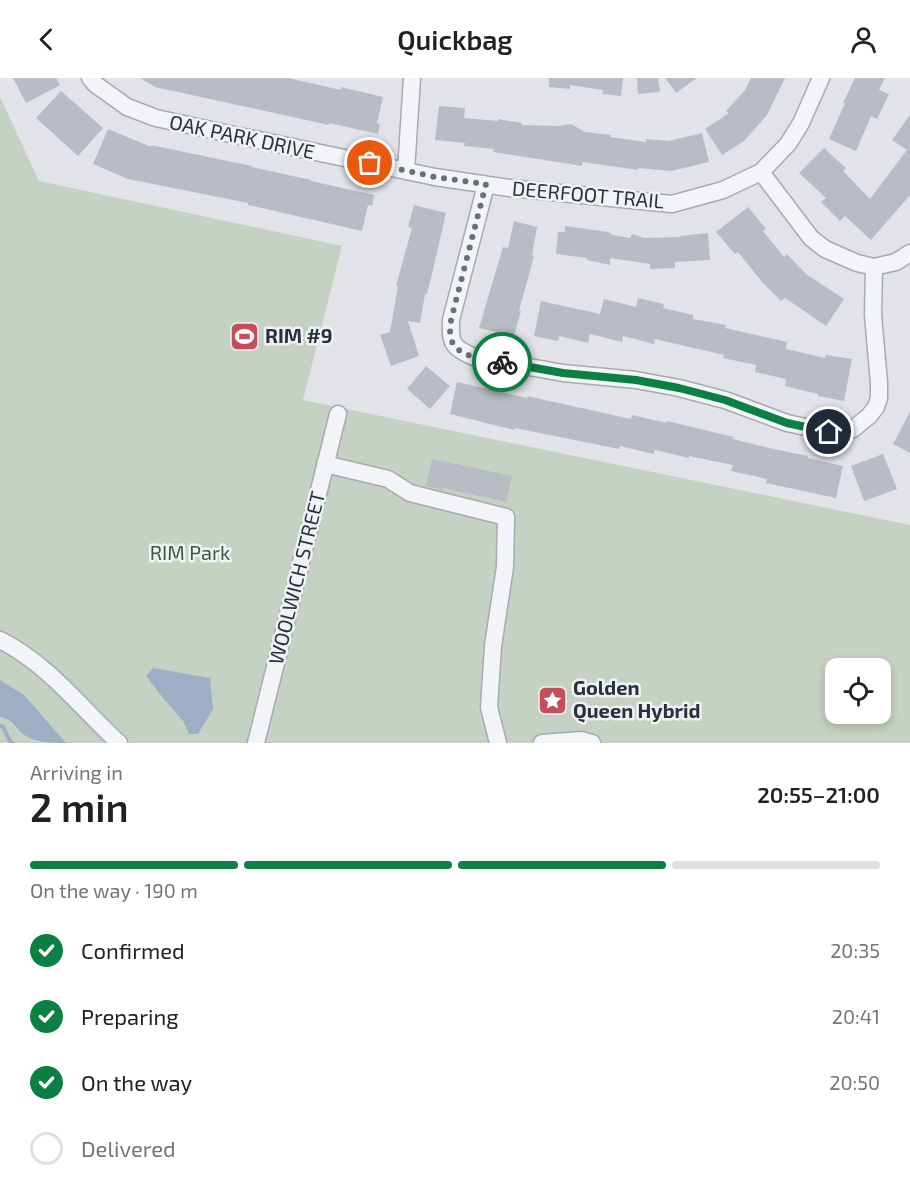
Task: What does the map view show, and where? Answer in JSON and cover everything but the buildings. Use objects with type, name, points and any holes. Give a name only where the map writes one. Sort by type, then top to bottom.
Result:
[{"type":"street","name":"OAK PARK DRIVE","points":[[90,78],[127,107],[156,118],[406,171]]},
{"type":"street","points":[[406,171],[412,78]]},
{"type":"street","name":"DEERFOOT TRAIL","points":[[406,171],[510,188],[672,204],[723,190],[761,172],[788,144],[801,123],[821,78]]},
{"type":"street","points":[[761,172],[812,238],[825,249],[874,267],[896,262],[910,254]]},
{"type":"street","points":[[486,184],[451,320],[452,342],[461,351],[474,357],[563,373],[636,380],[679,388],[725,400],[787,423],[829,432],[845,431],[853,429],[865,420],[876,407],[879,398],[873,315],[874,267]]},
{"type":"street","name":"WOOLWICH STREET","points":[[256,743],[338,414]]},
{"type":"street","points":[[326,464],[388,479],[410,493],[506,517],[505,567],[493,646],[489,707],[498,743]]},
{"type":"street","points":[[0,640],[45,669],[119,743]]},
{"type":"street","points":[[542,743],[581,740],[592,743]]},
{"type":"green space","name":"RIM Park","points":[[0,97],[39,181],[342,246],[303,400],[910,525],[910,743],[0,743]]},
{"type":"water","points":[[153,668],[210,678],[213,709],[198,734],[189,734],[183,721],[146,676]]},
{"type":"water","points":[[0,680],[24,695],[66,743],[38,741],[23,734],[11,722],[0,717]]},
{"type":"waterway","points":[[0,726],[13,743]]},
{"type":"way so far","points":[[370,163],[435,177],[486,184],[451,320],[450,335],[452,342],[461,351],[474,357],[502,362]]},
{"type":"place","name":"RIM #9","points":[[244,336]]},
{"type":"place","name":"Golden Queen Hybrid","points":[[552,700]]},
{"type":"route","points":[[502,362],[563,373],[636,380],[679,388],[725,400],[787,423],[829,432]]}]
